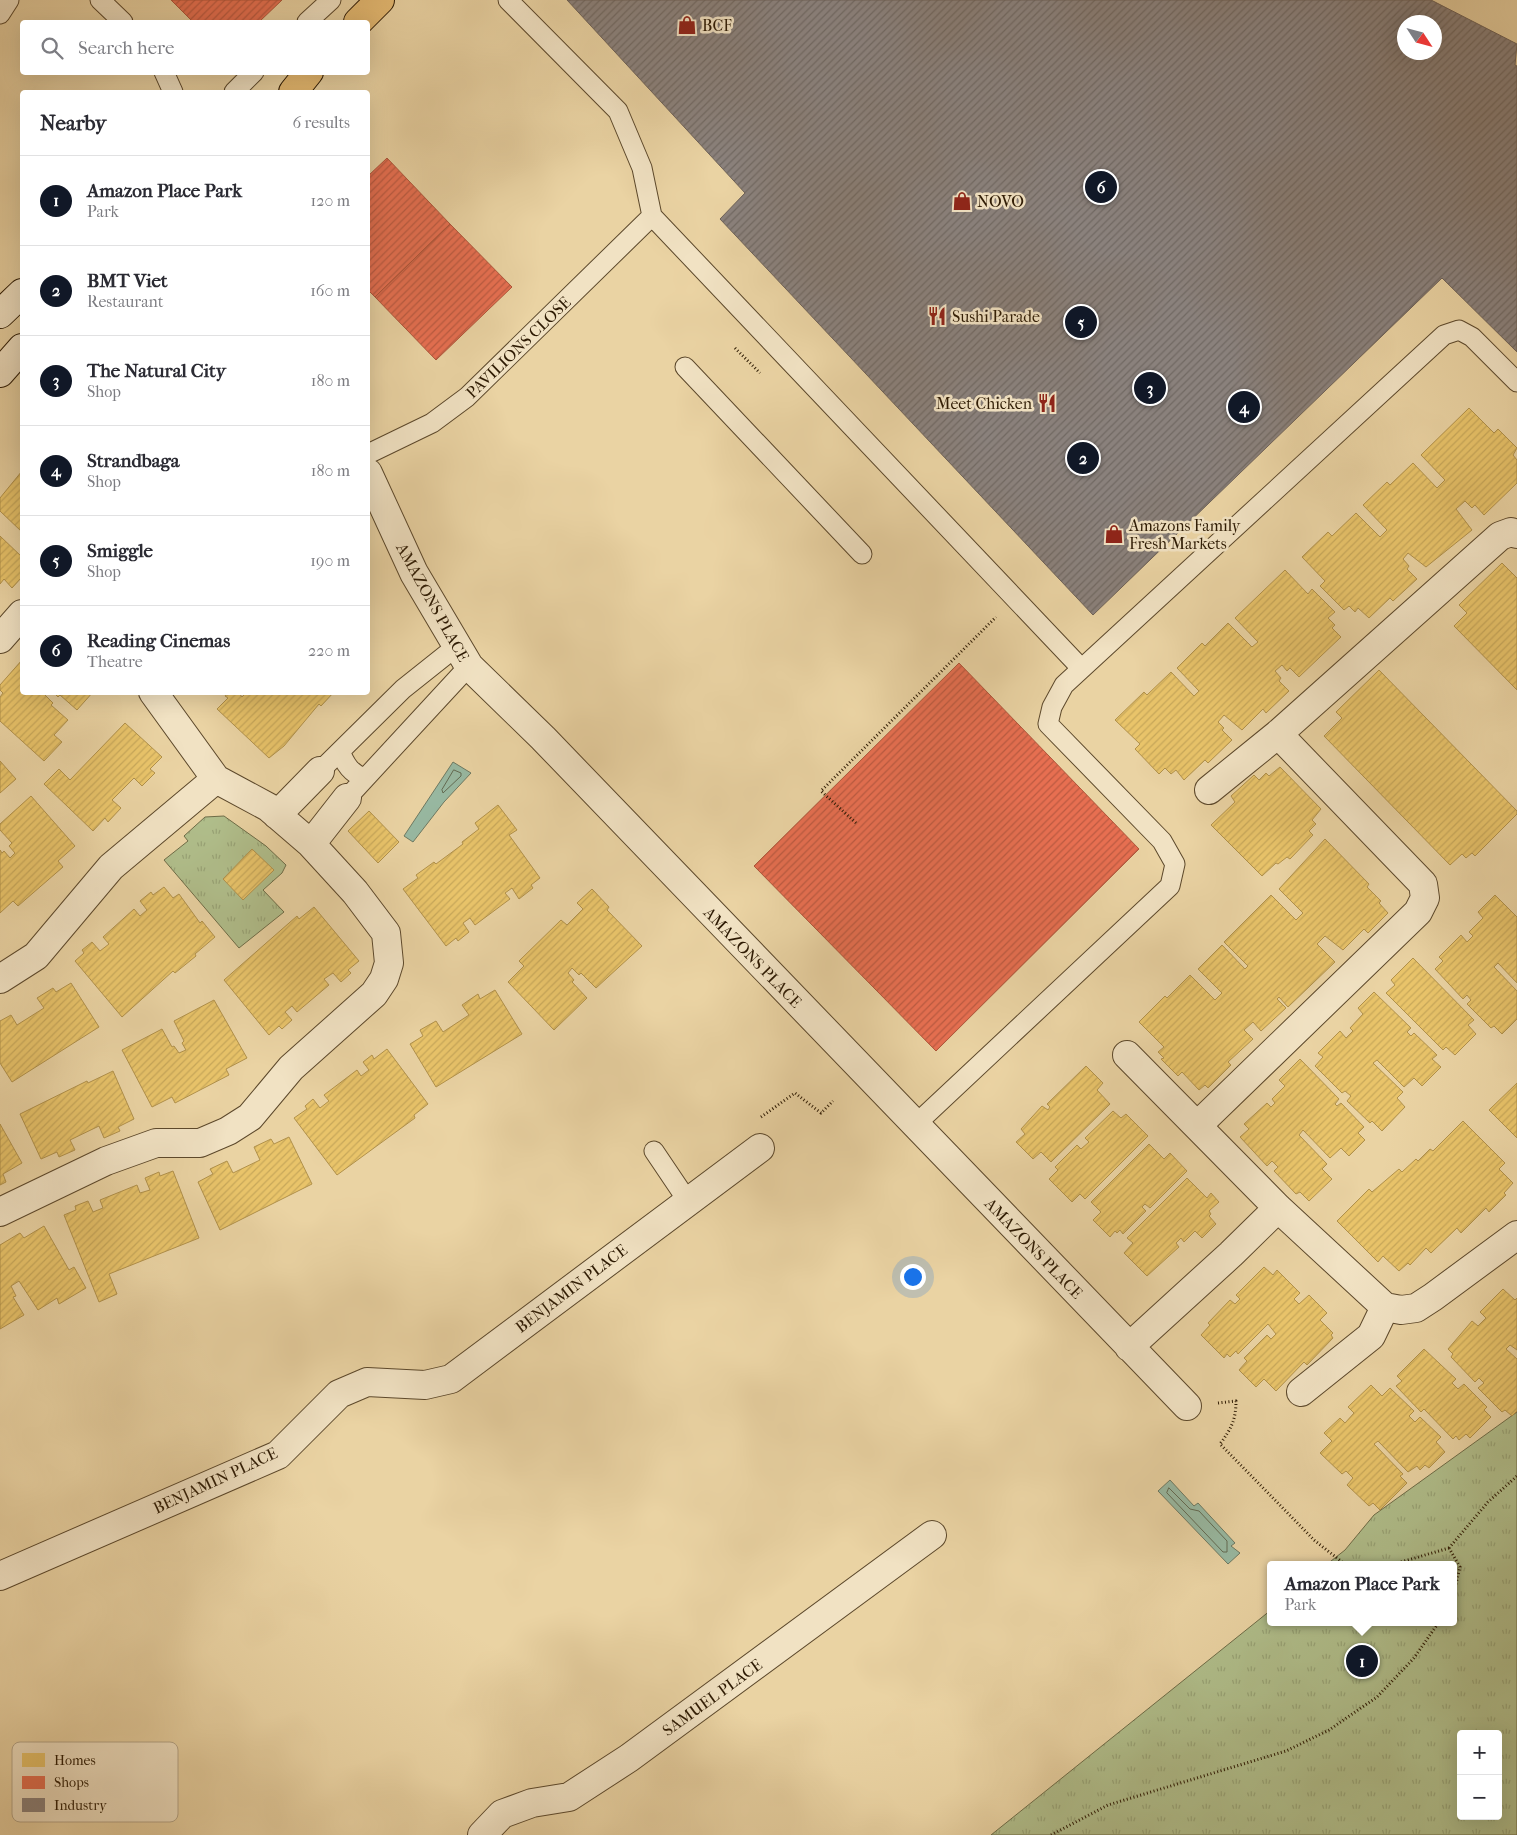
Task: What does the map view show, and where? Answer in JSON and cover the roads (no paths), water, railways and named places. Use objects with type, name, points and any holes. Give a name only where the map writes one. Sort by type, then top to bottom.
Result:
[{"type":"highway","points":[[360,20],[380,0]]},
{"type":"highway","points":[[295,90],[307,75]]},
{"type":"street","points":[[0,314],[20,295]]},
{"type":"street","points":[[0,373],[20,350]]},
{"type":"street","name":"AMAZONS PLACE","points":[[370,477],[414,573],[463,656],[1187,1406]]},
{"type":"street","points":[[1209,790],[1278,734],[1500,536],[1511,532],[1517,534]]},
{"type":"street","points":[[0,638],[20,616]]},
{"type":"street","points":[[0,1212],[106,1161],[156,1143],[200,1143],[228,1131],[250,1117],[291,1068],[374,994],[384,979],[389,963],[386,933],[355,892],[311,844],[278,815],[268,807],[216,779],[155,695]]},
{"type":"street","points":[[1198,1125],[1418,912],[1425,898],[1423,884],[1278,734]]},
{"type":"street","points":[[278,815],[320,771]]},
{"type":"street","points":[[0,979],[36,956],[111,866],[216,779]]},
{"type":"street","points":[[311,844],[356,788]]},
{"type":"street","points":[[1127,1055],[1278,1208],[1385,1307],[1401,1310],[1416,1308],[1517,1235]]},
{"type":"street","name":"BENJAMIN PLACE","points":[[0,1576],[278,1454],[340,1394],[360,1385],[367,1382],[424,1386],[451,1380],[687,1200],[760,1148]]},
{"type":"street","points":[[1129,1346],[1231,1254],[1278,1208]]},
{"type":"street","points":[[1301,1392],[1370,1336],[1385,1307]]},
{"type":"street","name":"SAMUEL PLACE","points":[[482,1835],[502,1814],[532,1803],[569,1797],[629,1758],[932,1535]]},
{"type":"lane","points":[[0,14],[9,0]]},
{"type":"lane","points":[[100,0],[121,20]]},
{"type":"lane","points":[[309,20],[331,0]]},
{"type":"lane","points":[[508,0],[618,111],[642,168],[652,216],[1081,668]]},
{"type":"lane","points":[[165,75],[172,90]]},
{"type":"lane","points":[[236,90],[251,75]]},
{"type":"lane","name":"PAVILIONS CLOSE","points":[[370,453],[432,423],[467,397],[652,216]]},
{"type":"lane","points":[[915,1125],[1170,886],[1175,864],[1162,841],[1048,724],[1052,707],[1064,685],[1444,336],[1460,330],[1472,337],[1517,382]]},
{"type":"lane","points":[[685,367],[862,554]]},
{"type":"lane","points":[[320,771],[403,689],[463,656]]},
{"type":"lane","points":[[356,788],[463,656]]},
{"type":"lane","points":[[340,751],[346,766],[358,776],[356,788]]},
{"type":"lane","points":[[654,1151],[687,1200]]},
{"type":"water","points":[[453,762],[471,773],[444,802],[413,842],[404,836]]},
{"type":"water","points":[[1170,1480],[1194,1506],[1198,1503],[1235,1543],[1231,1546],[1240,1553],[1228,1564],[1158,1491]]},
{"type":"place","name":"BCF","points":[[687,25]]},
{"type":"place","name":"Reading Cinemas","points":[[1101,187]]},
{"type":"place","name":"NOVO","points":[[962,201]]},
{"type":"place","name":"Sushi Parade","points":[[937,316]]},
{"type":"place","name":"Smiggle","points":[[1081,322]]},
{"type":"place","name":"The Natural City","points":[[1150,388]]},
{"type":"place","name":"Meet Chicken","points":[[1047,403]]},
{"type":"place","name":"Strandbaga","points":[[1244,407]]},
{"type":"place","name":"BMT Viet","points":[[1083,458]]},
{"type":"place","name":"Amazons Family Fresh Markets","points":[[1114,534]]},
{"type":"place","name":"Amazon Place Park","points":[[1362,1661]]}]
